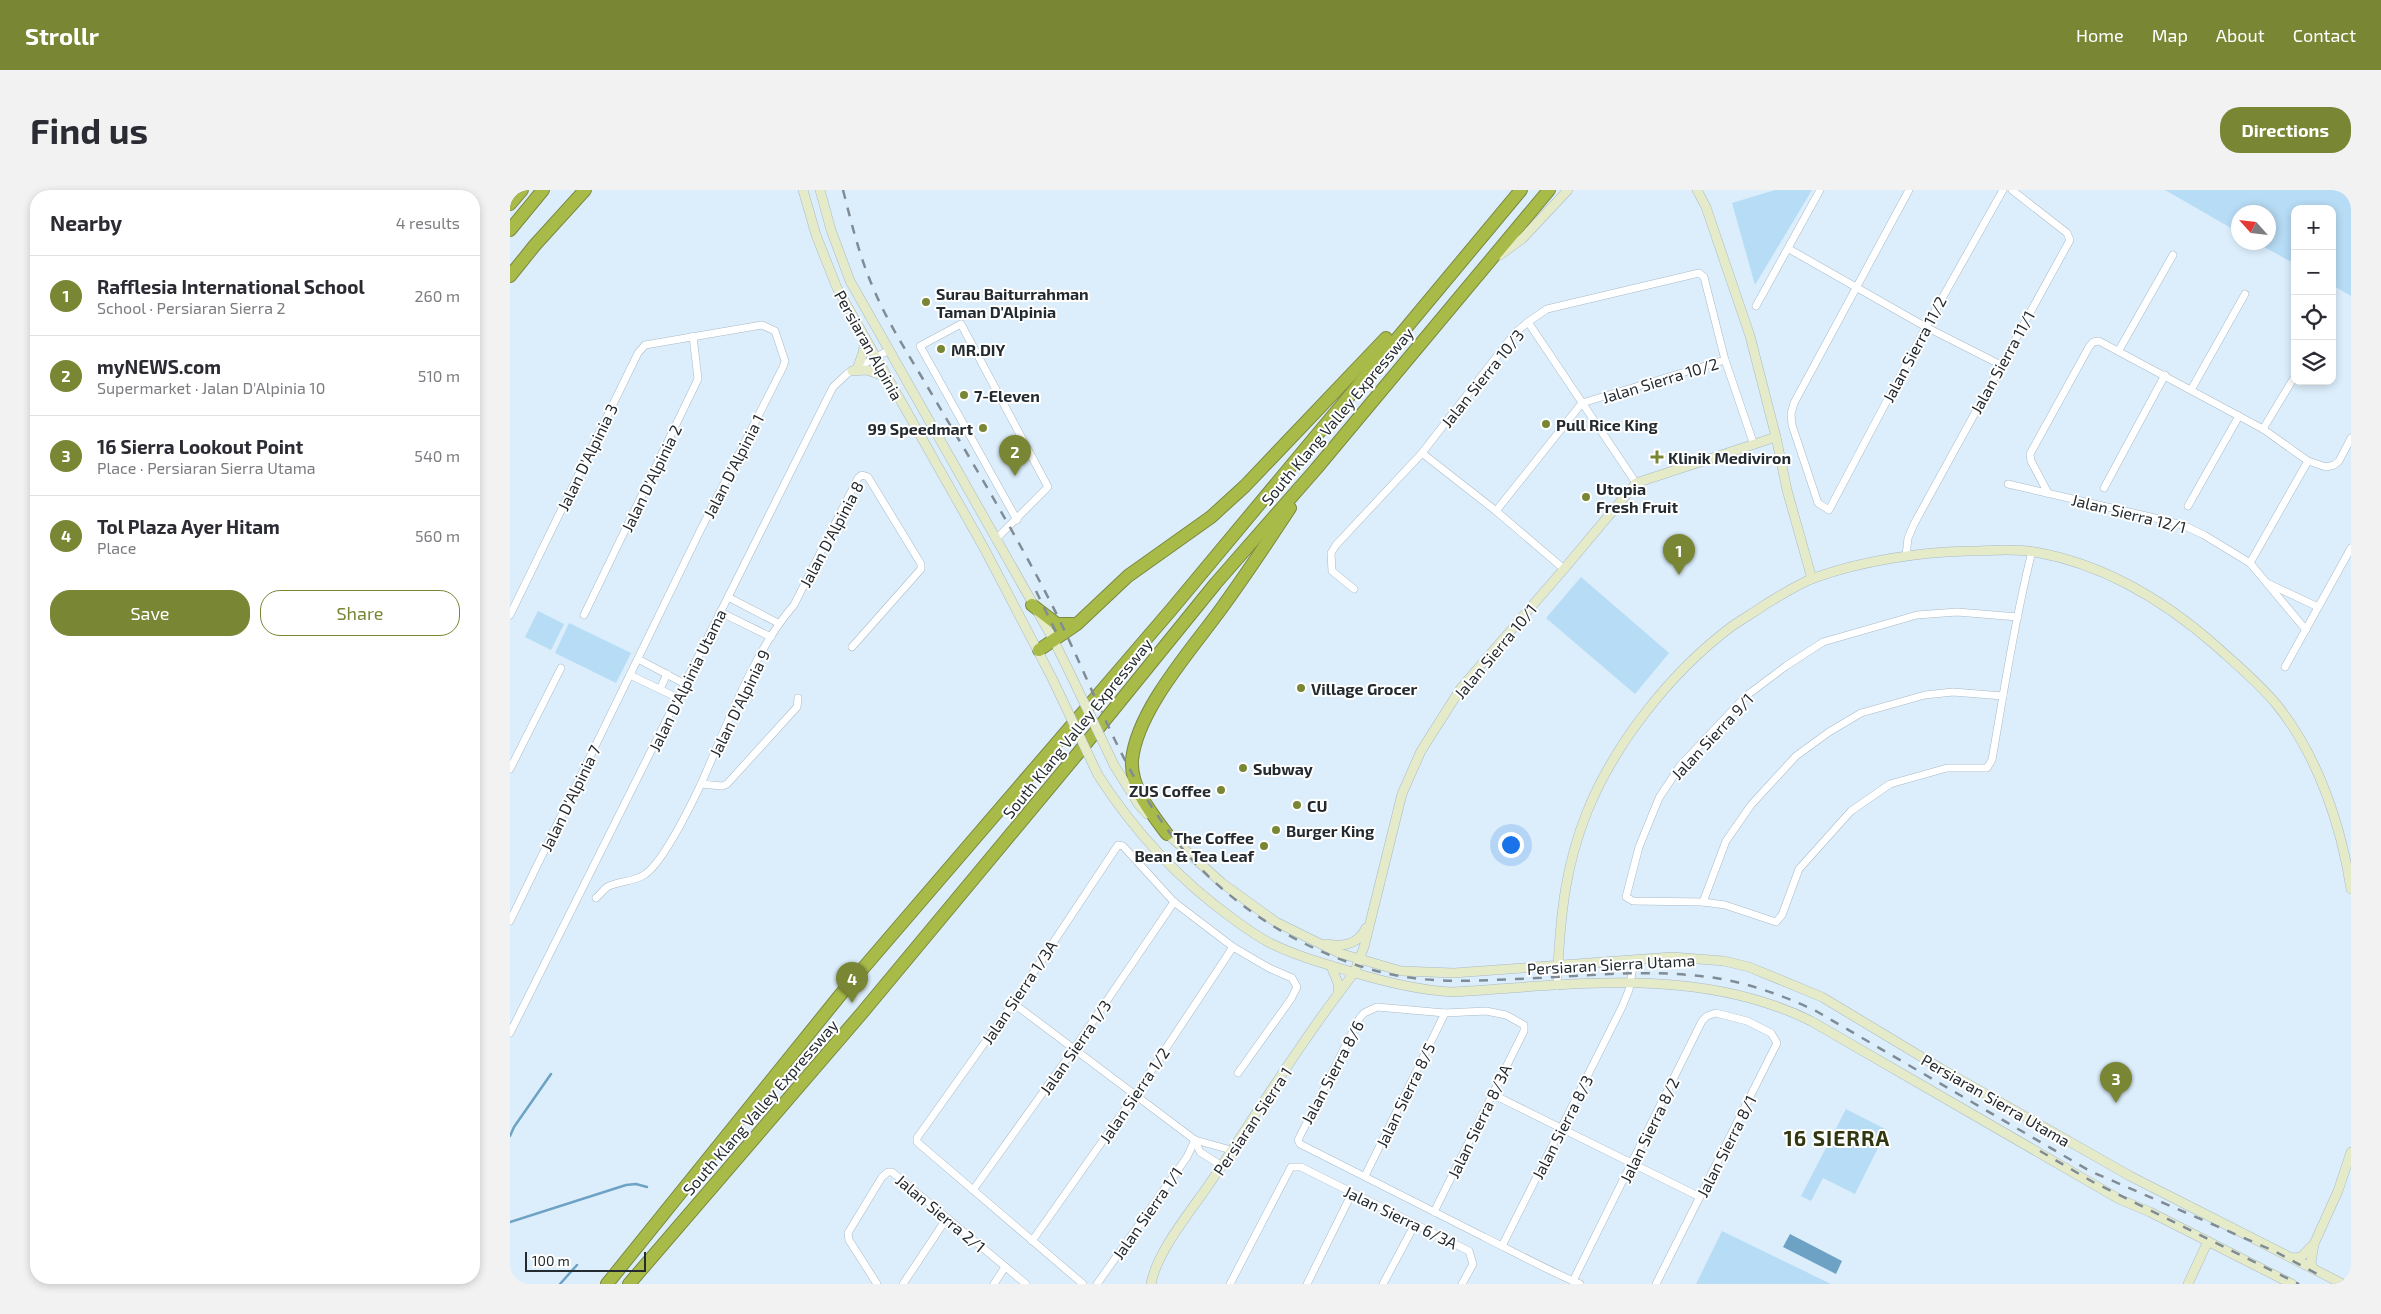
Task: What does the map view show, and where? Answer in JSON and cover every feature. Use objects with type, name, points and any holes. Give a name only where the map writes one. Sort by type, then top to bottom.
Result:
[{"type":"highway","points":[[510,204],[522,190]]},
{"type":"highway","points":[[510,230],[543,190]]},
{"type":"highway","points":[[510,276],[535,245],[586,190]]},
{"type":"highway","name":"South Klang Valley Expressway","points":[[607,1284],[847,987],[1171,610],[1520,190]]},
{"type":"highway","name":"South Klang Valley Expressway","points":[[629,1284],[862,1014],[1216,583],[1316,468],[1549,190]]},
{"type":"highway","points":[[1039,650],[1077,624],[1128,576],[1212,517],[1366,360],[1507,206]]},
{"type":"highway","points":[[1167,834],[1144,802],[1136,782],[1132,761],[1136,739],[1152,705],[1252,566],[1316,468]]},
{"type":"highway","points":[[1032,605],[1057,624],[1077,624]]},
{"type":"main road","name":"Persiaran Alpinia","points":[[803,190],[816,235],[837,288],[984,548],[1052,678]]},
{"type":"main road","name":"Persiaran Alpinia","points":[[820,190],[831,230],[850,281],[1053,639],[1067,668]]},
{"type":"main road","points":[[1483,268],[1522,239],[1568,190]]},
{"type":"main road","points":[[1697,190],[1706,207],[1750,336],[1776,436],[1787,490],[1812,579]]},
{"type":"main road","points":[[816,235],[831,230]]},
{"type":"main road","points":[[865,338],[863,353],[855,370],[866,370],[887,377]]},
{"type":"main road","points":[[1636,483],[1754,445],[1776,436]]},
{"type":"main road","name":"Jalan Sierra 10/1","points":[[1359,960],[1402,794],[1420,751],[1460,688],[1636,483]]},
{"type":"main road","points":[[1558,966],[1562,905],[1568,871],[1588,811],[1630,732],[1681,672],[1731,627],[1812,579],[1906,556],[1942,551],[2032,551],[2082,565],[2133,586],[2147,594],[2207,638],[2242,669],[2276,704],[2310,760],[2327,798],[2345,851],[2351,889]]},
{"type":"main road","name":"Persiaran Sierra Utama","points":[[1067,668],[1114,765],[1139,805],[1167,834],[1259,912],[1316,943],[1359,960],[1401,971],[1454,973],[1672,957],[1724,961],[1749,967],[1822,997],[1940,1068],[2106,1162],[2343,1284]]},
{"type":"main road","name":"Persiaran Sierra Utama","points":[[1052,678],[1098,775],[1119,808],[1139,833],[1182,877],[1215,906],[1268,942],[1331,966],[1424,990],[1452,992],[1631,982],[1706,987],[1751,998],[1791,1011],[2119,1199],[2292,1284]]},
{"type":"main road","points":[[1316,943],[1347,945],[1358,939],[1369,922]]},
{"type":"main road","name":"Persiaran Sierra 1","points":[[1151,1284],[1153,1272],[1168,1245],[1231,1150],[1354,973],[1359,960]]},
{"type":"main road","points":[[1331,966],[1338,983],[1338,994]]},
{"type":"main road","points":[[2313,1269],[2311,1262],[2314,1244],[2338,1191],[2351,1152]]},
{"type":"main road","points":[[2188,1284],[2208,1242]]},
{"type":"main road","points":[[2292,1258],[2301,1256],[2314,1244]]},
{"type":"street","points":[[1756,306],[1820,190]]},
{"type":"street","points":[[1856,288],[1909,190]]},
{"type":"street","name":"Jalan Sierra 11/2","points":[[1856,288],[1794,403],[1791,414],[1792,425],[1818,503],[1828,510],[1926,327],[2003,190]]},
{"type":"street","name":"Jalan Sierra 11/1","points":[[1906,556],[1908,538],[1914,524],[2070,240],[2067,233],[2012,190]]},
{"type":"street","points":[[1789,249],[1926,327],[2001,364]]},
{"type":"street","points":[[2119,350],[2173,255]]},
{"type":"street","name":"Jalan Sierra 10/3","points":[[1354,589],[1332,571],[1331,553],[1336,545],[1422,453],[1515,333],[1547,309],[1699,273],[1704,278],[1725,360]]},
{"type":"street","points":[[2191,390],[2246,294]]},
{"type":"street","points":[[1528,322],[1636,483]]},
{"type":"street","points":[[996,539],[1017,520],[1048,487],[961,324],[920,346],[1017,520]]},
{"type":"street","name":"Jalan D'Alpinia 1","points":[[630,675],[785,362],[774,332],[762,325],[694,336]]},
{"type":"street","name":"Jalan D'Alpinia 2","points":[[584,615],[698,379],[694,336]]},
{"type":"street","name":"Jalan D'Alpinia 3","points":[[510,615],[638,353],[646,345],[694,336]]},
{"type":"street","points":[[2048,493],[2031,461],[2030,454],[2093,342],[2099,341],[2119,350],[2264,429],[2308,461],[2326,467],[2334,465],[2351,438]]},
{"type":"street","name":"Jalan D'Alpinia Utama","points":[[510,1033],[686,684],[782,484],[833,387],[855,370],[889,350]]},
{"type":"street","points":[[1725,360],[1754,445]]},
{"type":"street","name":"Jalan Sierra 10/2","points":[[1496,511],[1582,403],[1725,360]]},
{"type":"street","points":[[2104,488],[2165,375]]},
{"type":"street","points":[[2264,429],[2291,383]]},
{"type":"street","points":[[2188,506],[2238,416]]},
{"type":"street","points":[[1422,453],[1496,511],[1564,569]]},
{"type":"street","points":[[2250,563],[2308,461]]},
{"type":"street","name":"Jalan D'Alpinia 8","points":[[778,623],[794,605],[858,478],[862,475],[868,477],[921,564],[920,569],[852,647]]},
{"type":"street","name":"Jalan Sierra 12/1","points":[[2008,484],[2185,526],[2204,535],[2250,563],[2306,630]]},
{"type":"street","points":[[2286,667],[2351,548]]},
{"type":"street","points":[[2003,696],[1953,692],[1925,695],[1861,713],[1829,732],[1796,756],[1751,805],[1726,841],[1703,902],[1725,905],[1771,922],[1779,920],[1799,869],[1851,811],[1890,784],[1947,768],[1982,769],[1990,764],[2032,551]]},
{"type":"street","points":[[2264,582],[2318,607]]},
{"type":"street","points":[[728,597],[778,623]]},
{"type":"street","points":[[720,612],[771,637]]},
{"type":"street","name":"Jalan Sierra 9/1","points":[[1703,902],[1633,902],[1626,897],[1626,892],[1639,847],[1659,798],[1680,766],[1746,696],[1786,666],[1823,642],[1917,615],[1957,612],[2018,617]]},
{"type":"street","name":"Jalan D'Alpinia 9","points":[[596,898],[607,887],[635,879],[650,870],[670,843],[689,810],[754,668],[778,623]]},
{"type":"street","points":[[638,659],[686,684]]},
{"type":"street","points":[[510,769],[560,668]]},
{"type":"street","points":[[660,690],[668,674]]},
{"type":"street","points":[[630,675],[678,698]]},
{"type":"street","name":"Jalan D'Alpinia 7","points":[[510,921],[630,675]]},
{"type":"street","name":"Jalan D'Alpinia 9","points":[[701,784],[722,786],[727,784],[797,707],[798,698]]},
{"type":"street","name":"Jalan Sierra 1/3A","points":[[973,1190],[918,1142],[917,1138],[1013,1003],[1118,844],[1123,846],[1174,902]]},
{"type":"street","points":[[1174,902],[1233,947],[1269,968],[1292,978],[1297,986],[1292,999],[1238,1073]]},
{"type":"street","name":"Jalan Sierra 1/3","points":[[973,1190],[1074,1049],[1174,902]]},
{"type":"street","name":"Jalan Sierra 1/2","points":[[1032,1241],[1135,1095],[1233,947]]},
{"type":"street","name":"Jalan Sierra 8/3","points":[[1502,1246],[1622,1007],[1631,982],[1634,961]]},
{"type":"street","points":[[1557,986],[1558,966]]},
{"type":"street","points":[[1013,1003],[1195,1140],[1231,1150]]},
{"type":"street","name":"Jalan Sierra 8/6","points":[[1365,1176],[1300,1144],[1298,1140],[1299,1135],[1359,1019],[1364,1013],[1377,1007],[1445,1013]]},
{"type":"street","name":"Jalan Sierra 8/3A","points":[[1434,1212],[1524,1031],[1524,1025],[1506,1015],[1486,1012],[1445,1013]]},
{"type":"street","name":"Jalan Sierra 8/2","points":[[1576,1282],[1702,1021],[1707,1016],[1716,1012],[1747,1021]]},
{"type":"street","name":"Jalan Sierra 8/5","points":[[1365,1176],[1445,1013]]},
{"type":"street","name":"Jalan Sierra 8/1","points":[[1656,1284],[1778,1043],[1771,1033],[1747,1021]]},
{"type":"street","points":[[1492,1094],[1700,1197]]},
{"type":"street","points":[[1195,1140],[1200,1152],[1222,1166]]},
{"type":"street","name":"Jalan Sierra 1/1","points":[[1097,1284],[1187,1157],[1195,1140]]},
{"type":"street","name":"Jalan Sierra 6/3A","points":[[1230,1284],[1291,1167],[1301,1167],[1469,1251],[1473,1264],[1462,1284]]},
{"type":"street","name":"Jalan Sierra 2/1","points":[[877,1284],[849,1240],[848,1233],[882,1177],[888,1172],[892,1172],[1026,1284]]},
{"type":"street","points":[[1365,1176],[1576,1282]]},
{"type":"street","points":[[973,1190],[1083,1284]]},
{"type":"street","points":[[1307,1284],[1352,1193]]},
{"type":"street","points":[[903,1284],[947,1218]]},
{"type":"street","points":[[1383,1284],[1414,1224]]},
{"type":"street","points":[[994,1284],[1005,1267]]},
{"type":"shaded area","points":[[1775,190],[1812,190],[1755,285],[1732,203]]},
{"type":"shaded area","points":[[2165,190],[2351,190],[2351,296],[2336,287],[2336,205],[2291,205],[2291,262],[2270,250],[2276,250],[2276,205],[2231,205],[2231,228]]},
{"type":"shaded area","points":[[1581,577],[1669,653],[1635,694],[1546,618]]},
{"type":"shaded area","points":[[538,611],[564,624],[551,650],[525,637]]},
{"type":"shaded area","points":[[569,623],[631,653],[616,683],[555,653]]},
{"type":"shaded area","points":[[1846,1109],[1887,1130],[1855,1194],[1823,1178],[1811,1201],[1801,1196]]},
{"type":"shaded area","points":[[1722,1231],[1831,1284],[1696,1284]]},
{"type":"shaded area","points":[[1790,1234],[1842,1261],[1836,1274],[1783,1247]]},
{"type":"waterway","points":[[510,1136],[514,1127],[551,1074]]},
{"type":"waterway","points":[[510,1222],[626,1185],[636,1184],[647,1187]]},
{"type":"waterway","points":[[560,1284],[577,1265]]},
{"type":"railway","points":[[843,190],[865,267],[886,316],[1022,548],[1067,635],[1128,765],[1145,796],[1165,826],[1187,854],[1230,896],[1281,931],[1336,958],[1365,968],[1409,978],[1469,981],[1631,973],[1677,974],[1715,978],[1745,984],[1774,994],[1816,1011],[2090,1171],[2274,1251],[2321,1276]]},
{"type":"railway","points":[[1036,591],[1057,634]]},
{"type":"railway","points":[[2040,1151],[2093,1182],[2299,1284]]},
{"type":"place","name":"Surau Baiturrahman Taman D'Alpinia","points":[[926,302]]},
{"type":"place","name":"MR.DIY","points":[[941,349]]},
{"type":"place","name":"7-Eleven","points":[[964,395]]},
{"type":"place","name":"Pull Rice King","points":[[1546,424]]},
{"type":"place","name":"99 Speedmart","points":[[983,428]]},
{"type":"place","name":"Klinik Mediviron","points":[[1657,457]]},
{"type":"place","name":"myNEWS.com","points":[[1015,476]]},
{"type":"place","name":"Utopia Fresh Fruit","points":[[1586,497]]},
{"type":"place","name":"Rafflesia International School","points":[[1679,575]]},
{"type":"place","name":"Village Grocer","points":[[1301,688]]},
{"type":"place","name":"Subway","points":[[1243,768]]},
{"type":"place","name":"ZUS Coffee","points":[[1221,790]]},
{"type":"place","name":"CU","points":[[1297,805]]},
{"type":"place","name":"Burger King","points":[[1276,830]]},
{"type":"place","name":"The Coffee Bean & Tea Leaf","points":[[1264,846]]},
{"type":"place","name":"Tol Plaza Ayer Hitam","points":[[852,1003]]},
{"type":"place","name":"16 Sierra Lookout Point","points":[[2116,1103]]},
{"type":"district","name":"16 SIERRA","points":[[1837,1137]]}]
